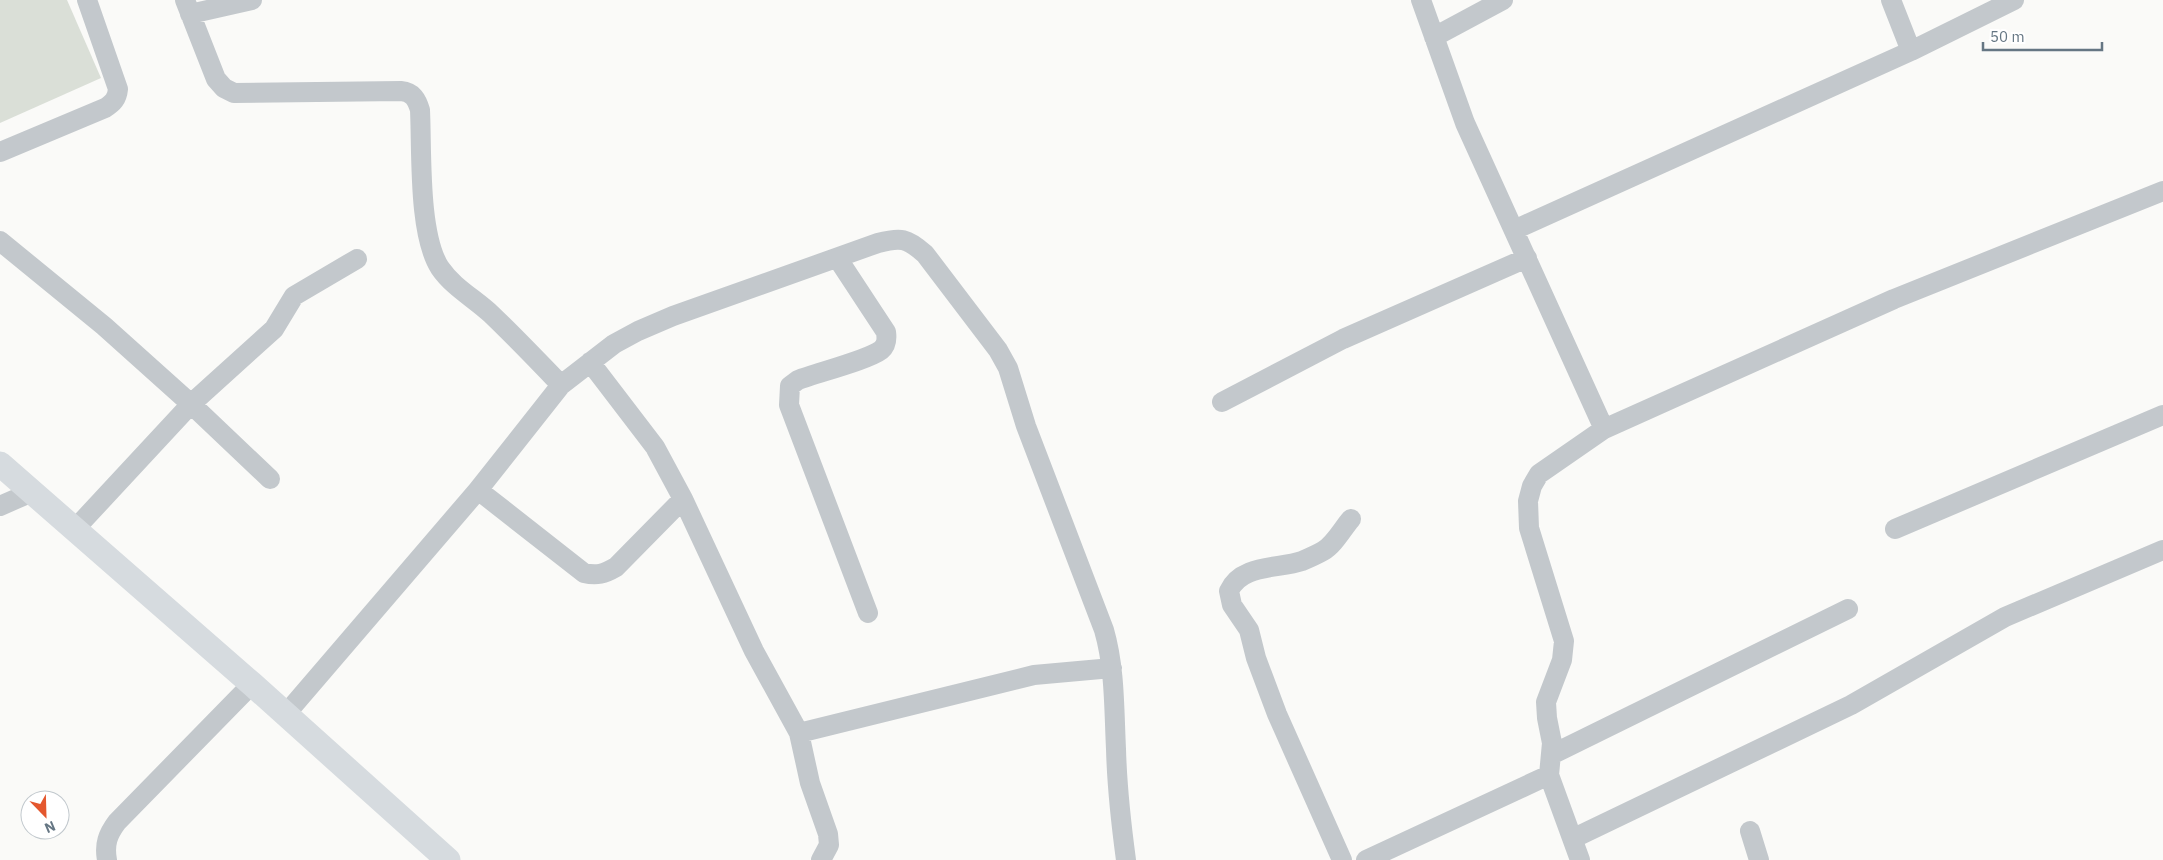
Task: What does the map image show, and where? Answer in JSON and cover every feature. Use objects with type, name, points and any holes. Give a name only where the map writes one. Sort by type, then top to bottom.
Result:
[{"type":"main road","points":[[0,464],[252,684],[448,860]]},
{"type":"street","points":[[0,152],[105,108],[117,97],[118,89],[87,0]]},
{"type":"street","points":[[252,0],[187,7],[216,79],[224,88],[234,93],[401,90],[412,94],[420,110],[428,232],[441,269],[490,313],[561,384]]},
{"type":"street","points":[[1421,0],[1465,123],[1604,429]]},
{"type":"street","points":[[1434,37],[1502,0]]},
{"type":"street","points":[[1891,0],[1911,50]]},
{"type":"street","points":[[1514,230],[1911,50],[2014,0]]},
{"type":"street","points":[[1580,860],[1574,838],[1550,775],[1552,742],[1546,702],[1562,660],[1564,641],[1562,629],[1529,528],[1528,500],[1532,486],[1539,474],[1604,429],[1918,289],[2163,190]]},
{"type":"street","points":[[285,715],[478,490],[561,384],[614,344],[664,320],[838,259],[878,243],[893,239],[903,239],[913,244],[924,254],[998,350],[1008,368],[1026,426],[1104,630],[1112,668],[1116,759],[1126,860]]},
{"type":"street","points":[[0,241],[104,326],[191,404],[270,479]]},
{"type":"street","points":[[1222,402],[1343,339],[1527,258]]},
{"type":"street","points":[[74,530],[191,404],[274,329],[294,296],[358,259]]},
{"type":"street","points":[[838,259],[886,332],[887,340],[882,350],[869,356],[798,380],[790,386],[790,406],[868,613]]},
{"type":"street","points":[[590,362],[656,447],[683,498],[754,651],[799,733],[810,783],[830,845],[822,860]]},
{"type":"street","points":[[1895,529],[2163,416]]},
{"type":"street","points":[[478,490],[584,573],[594,576],[604,574],[616,567],[683,498]]},
{"type":"street","points":[[0,506],[32,492]]},
{"type":"street","points":[[1342,860],[1277,714],[1256,658],[1249,630],[1232,605],[1228,591],[1232,584],[1247,574],[1263,568],[1300,561],[1326,550],[1351,519]]},
{"type":"street","points":[[1574,838],[1851,705],[2005,617],[2163,550]]},
{"type":"street","points":[[1551,754],[1848,609]]},
{"type":"street","points":[[799,733],[1034,675],[1112,668]]},
{"type":"street","points":[[107,860],[106,841],[117,822],[252,684]]},
{"type":"street","points":[[1366,860],[1550,775]]},
{"type":"street","points":[[1750,831],[1759,860]]},
{"type":"shaded area","points":[[0,0],[67,0],[101,78],[0,123]]}]
